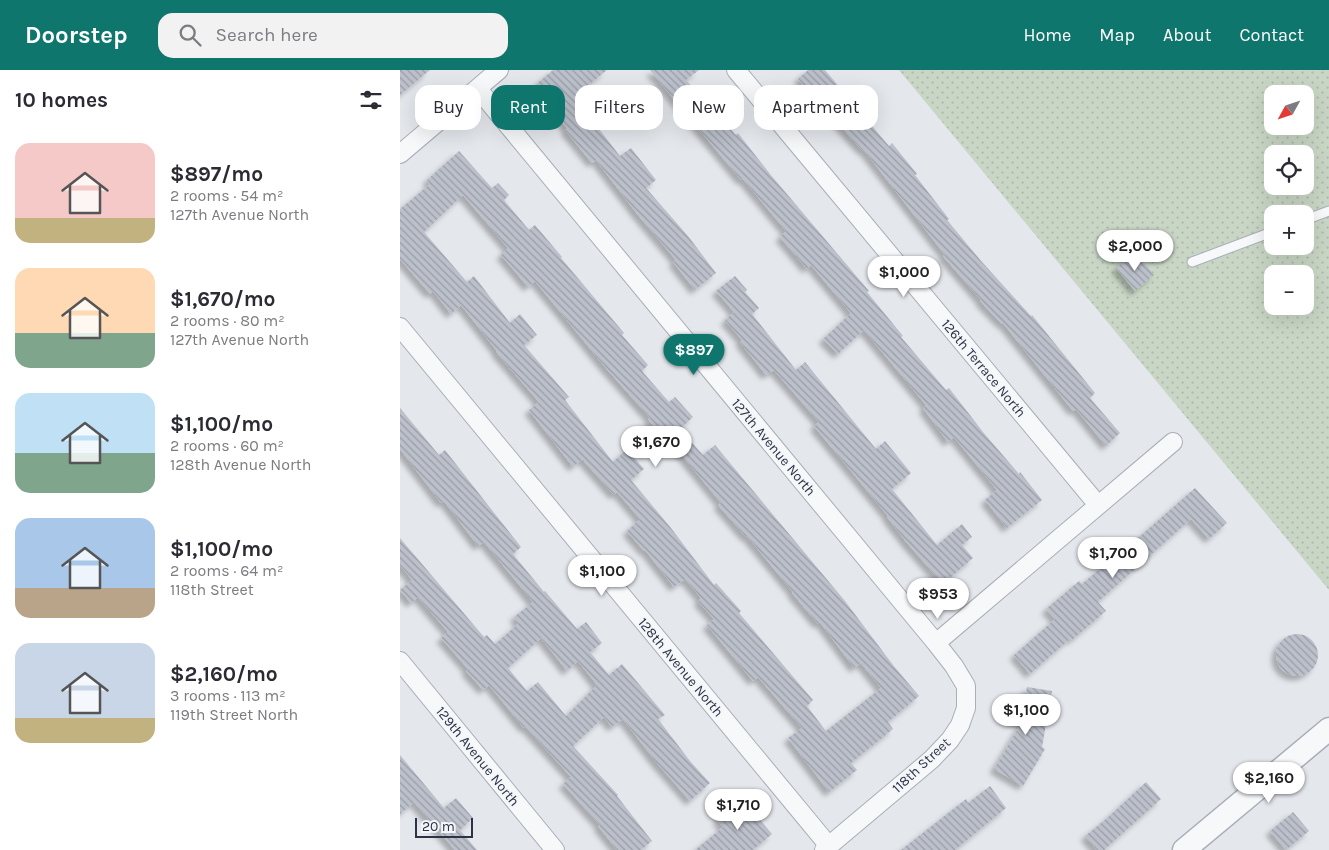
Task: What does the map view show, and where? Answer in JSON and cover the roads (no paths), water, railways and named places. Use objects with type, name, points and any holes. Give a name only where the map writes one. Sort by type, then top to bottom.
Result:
[{"type":"street","points":[[481,86],[499,70]]},
{"type":"street","name":"126th Terrace North","points":[[736,70],[1098,505]]},
{"type":"street","name":"127th Avenue North","points":[[481,93],[936,643]]},
{"type":"street","points":[[400,154],[429,130]]},
{"type":"street","name":"128th Avenue North","points":[[400,327],[827,848]]},
{"type":"street","points":[[936,643],[1173,442]]},
{"type":"street","name":"118th Street","points":[[827,848],[932,759],[950,740],[960,725],[966,708],[966,686],[954,666],[936,643]]},
{"type":"street","name":"129th Avenue North","points":[[400,662],[555,850]]},
{"type":"street","points":[[1184,850],[1329,729]]},
{"type":"lane","points":[[1314,217],[1329,211]]},
{"type":"lane","points":[[1192,262],[1264,235]]}]
